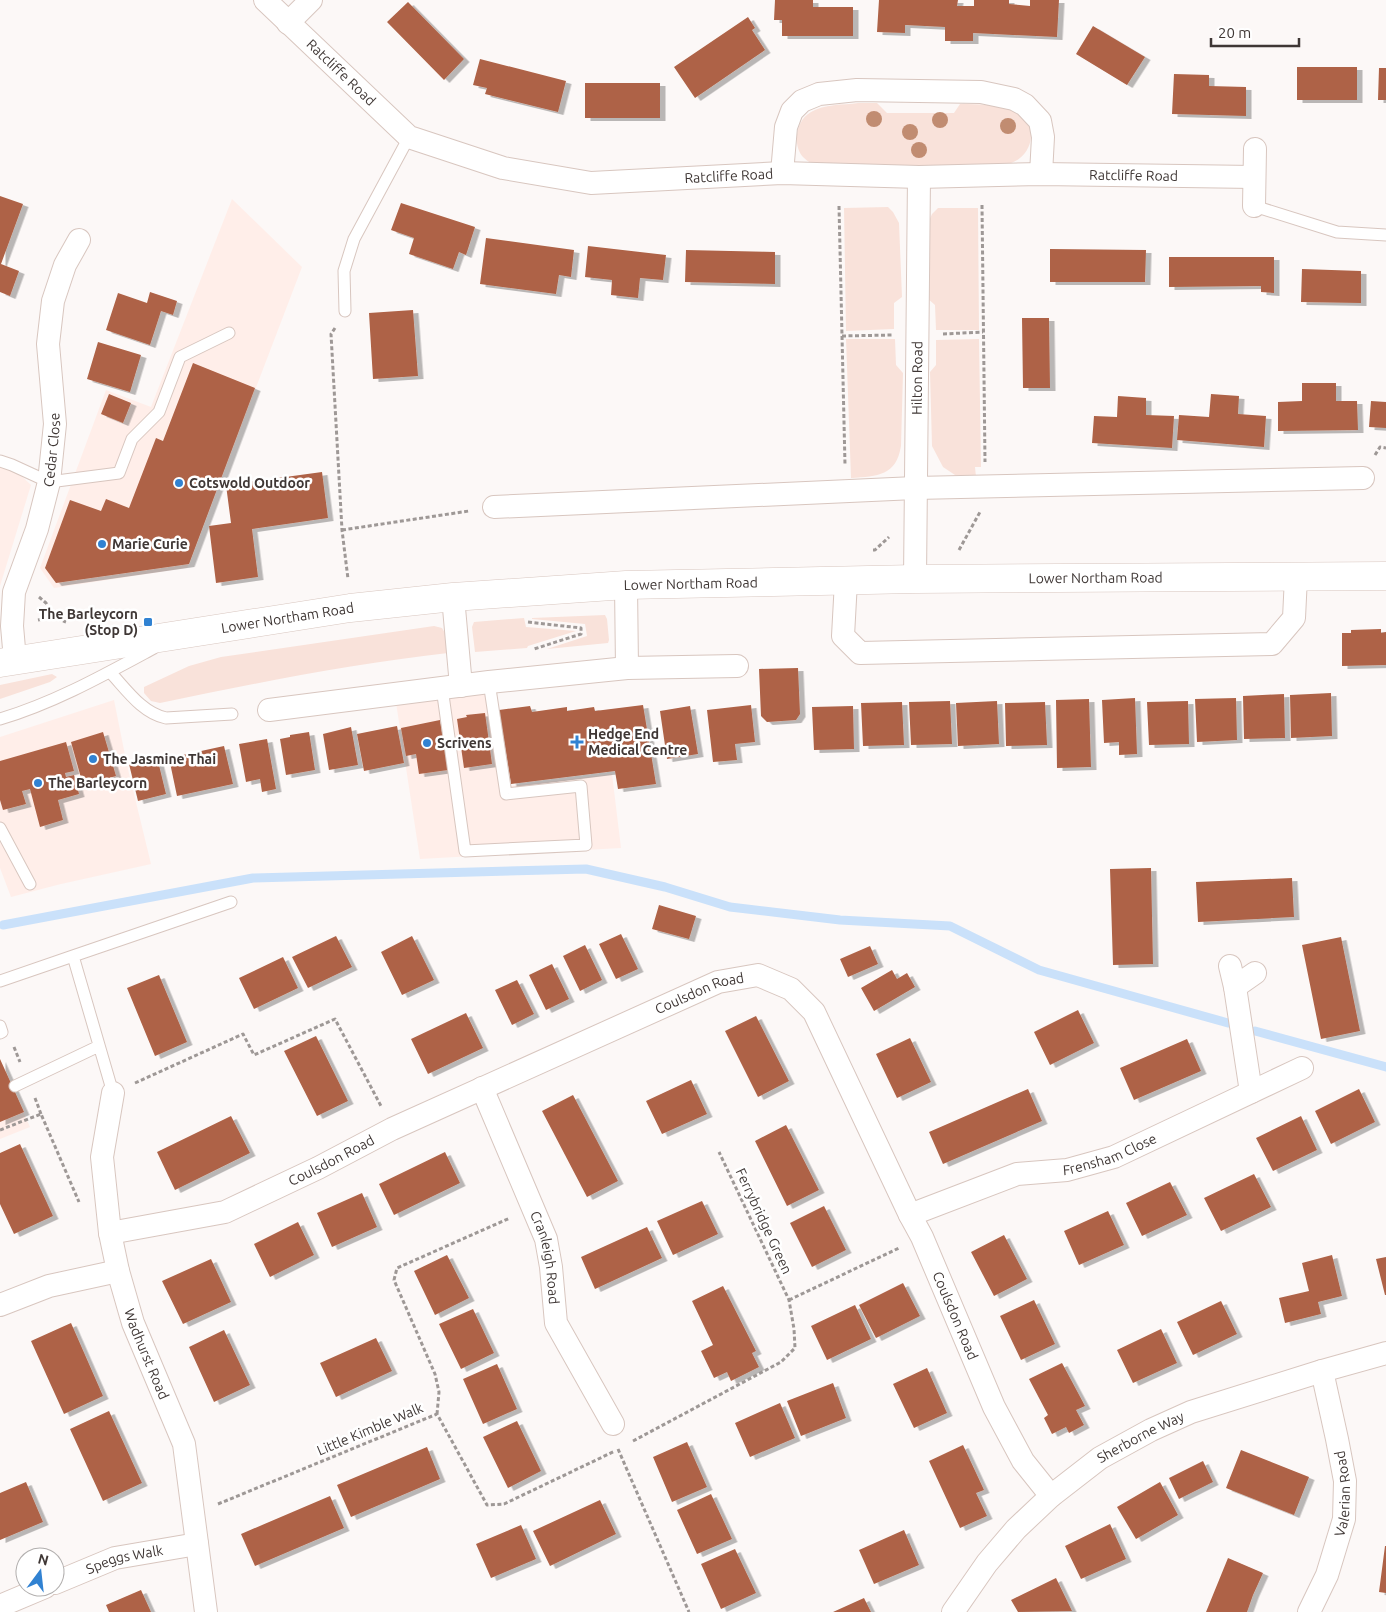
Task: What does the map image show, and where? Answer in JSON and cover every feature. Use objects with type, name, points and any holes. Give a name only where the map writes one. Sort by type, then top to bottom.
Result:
[{"type":"main road","name":"Lower Northam Road","points":[[8,661],[350,608],[453,597],[626,585],[915,579],[1386,576]]},
{"type":"street","name":"Ratcliffe Road","points":[[265,0],[410,137],[503,168],[591,183],[782,173],[919,177],[1041,174],[1254,177]]},
{"type":"street","points":[[288,23],[310,0]]},
{"type":"street","points":[[782,173],[786,127],[792,111],[802,101],[819,94],[856,90],[981,92],[1014,99],[1025,105],[1040,121],[1043,137],[1041,174]]},
{"type":"street","points":[[1254,206],[1255,149]]},
{"type":"street","name":"Hilton Road","points":[[915,579],[919,177]]},
{"type":"street","name":"Cedar Close","points":[[8,661],[6,627],[14,592],[37,529],[49,482],[55,424],[48,344],[53,301],[65,265],[79,240]]},
{"type":"street","points":[[494,506],[846,490],[1363,478]]},
{"type":"street","points":[[846,581],[843,636],[860,653],[1272,644],[1294,618],[1296,577]]},
{"type":"street","points":[[626,585],[627,668]]},
{"type":"street","points":[[452,687],[453,597]]},
{"type":"street","points":[[269,710],[489,682],[627,668],[737,666]]},
{"type":"street","points":[[1230,966],[1251,1092]]},
{"type":"street","points":[[1235,988],[1255,973]]},
{"type":"street","name":"Coulsdon Road","points":[[110,1233],[225,1212],[318,1168],[392,1129],[718,982],[758,975],[791,989],[814,1012],[910,1216],[922,1237],[994,1407],[1023,1461],[1051,1496]]},
{"type":"street","name":"Frensham Close","points":[[910,1216],[1018,1174],[1067,1170],[1114,1157],[1302,1068]]},
{"type":"street","name":"Cranleigh Road","points":[[482,1088],[546,1239],[551,1267],[556,1323],[610,1418]]},
{"type":"street","name":"Wadhurst Road","points":[[113,1093],[102,1157],[110,1233],[118,1271],[133,1323],[184,1444],[206,1612]]},
{"type":"street","points":[[0,1305],[49,1286],[118,1271]]},
{"type":"street","name":"Sherborne Way","points":[[953,1612],[987,1563],[1016,1529],[1051,1496],[1100,1458],[1151,1430],[1191,1412],[1386,1353]]},
{"type":"street","name":"Valerian Road","points":[[1309,1612],[1327,1575],[1344,1519],[1345,1481],[1338,1439],[1322,1371]]},
{"type":"street","name":"Speggs Walk","points":[[65,1579],[115,1558],[197,1544]]},
{"type":"street","points":[[0,1606],[22,1597]]},
{"type":"lane","points":[[345,311],[344,271],[354,240],[410,137]]},
{"type":"lane","points":[[1254,206],[1336,232],[1386,234]]},
{"type":"lane","points":[[0,462],[12,465],[49,482],[119,473],[132,439],[159,412],[180,357],[229,333]]},
{"type":"lane","points":[[0,719],[32,710],[110,672],[177,635]]},
{"type":"lane","points":[[110,672],[146,710],[155,716],[166,718],[232,714]]},
{"type":"lane","points":[[452,687],[465,851],[586,845],[580,786],[506,794],[489,682]]},
{"type":"lane","points":[[0,828],[30,884]]},
{"type":"lane","points":[[0,981],[231,902]]},
{"type":"lane","points":[[73,956],[113,1093]]},
{"type":"lane","points":[[0,1026],[2,1032],[0,1033]]},
{"type":"lane","points":[[15,1086],[99,1046]]},
{"type":"path","points":[[959,551],[985,503],[982,205]]},
{"type":"path","points":[[839,206],[846,490]]},
{"type":"path","points":[[345,311],[330,334],[342,530],[350,608]]},
{"type":"path","points":[[342,530],[494,506]]},
{"type":"path","points":[[528,614],[528,622],[581,628],[581,634],[534,649],[537,677]]},
{"type":"path","points":[[113,1093],[244,1034],[254,1055],[336,1019],[392,1129]]},
{"type":"path","points":[[0,1130],[41,1114],[82,1210]]},
{"type":"path","name":"Ferrybridge Green","points":[[627,1444],[781,1362],[795,1348],[789,1300],[718,1152]]},
{"type":"path","points":[[437,1414],[439,1392],[435,1374],[394,1280],[397,1268],[534,1208]]},
{"type":"path","points":[[789,1300],[922,1237]]},
{"type":"path","name":"Little Kimble Walk","points":[[193,1515],[437,1414],[486,1505],[504,1504],[618,1449]]},
{"type":"path","points":[[610,1418],[618,1449],[689,1612]]},
{"type":"shaded area","points":[[858,103],[877,103],[887,113],[954,113],[960,104],[997,106],[1011,110],[1024,117],[1030,128],[1030,141],[1025,153],[1020,158],[1002,166],[821,167],[803,157],[798,146],[797,133],[806,116],[816,109]]},
{"type":"shaded area","points":[[232,199],[302,267],[187,568],[54,588],[40,568],[106,390],[151,407]]},
{"type":"shaded area","points":[[888,207],[899,223],[902,297],[894,303],[894,329],[846,331],[844,208]]},
{"type":"shaded area","points":[[938,208],[978,208],[979,330],[936,330],[935,305],[927,298],[927,225],[932,214]]},
{"type":"shaded area","points":[[846,339],[895,339],[896,365],[903,373],[901,446],[899,456],[890,469],[877,475],[851,478]]},
{"type":"shaded area","points":[[979,339],[981,467],[975,467],[976,477],[955,475],[943,467],[932,446],[930,372],[936,365],[936,340]]},
{"type":"shaded area","points":[[0,463],[12,467],[31,485],[0,586]]},
{"type":"shaded area","points":[[605,615],[607,619],[608,643],[547,649],[587,636],[585,624],[532,619],[532,618]]},
{"type":"shaded area","points":[[524,618],[526,627],[576,631],[528,646],[527,648],[475,652],[472,627],[474,622]]},
{"type":"shaded area","points":[[434,626],[442,628],[445,633],[448,653],[340,668],[160,703],[151,701],[144,693],[144,687],[189,666],[221,657]]},
{"type":"shaded area","points":[[52,674],[57,677],[50,682],[0,699],[0,685]]},
{"type":"shaded area","points":[[488,684],[502,787],[612,774],[621,848],[420,859],[395,696]]},
{"type":"shaded area","points":[[114,700],[127,765],[151,864],[11,897],[0,868],[0,737]]},
{"type":"shaded area","points":[[0,1059],[30,1127],[0,1139]]},
{"type":"building","points":[[775,0],[813,0],[813,7],[853,7],[853,36],[782,36],[782,20],[774,20]]},
{"type":"building","points":[[879,0],[958,0],[957,6],[974,6],[974,0],[1009,0],[1009,4],[1030,6],[1030,0],[1059,0],[1057,37],[973,33],[973,41],[945,41],[945,27],[905,25],[905,33],[877,32]]},
{"type":"building","points":[[408,2],[464,59],[444,80],[387,22]]},
{"type":"building","points":[[748,17],[755,28],[752,30],[765,50],[695,98],[674,67]]},
{"type":"building","points":[[1093,26],[1145,57],[1127,85],[1076,54]]},
{"type":"building","points":[[480,59],[566,81],[558,112],[485,94],[487,88],[473,85]]},
{"type":"building","points":[[1297,67],[1357,67],[1357,100],[1297,100]]},
{"type":"building","points":[[1379,68],[1386,68],[1386,100],[1378,100]]},
{"type":"building","points":[[1174,74],[1209,75],[1209,86],[1246,87],[1246,116],[1172,114]]},
{"type":"building","points":[[585,83],[660,83],[660,118],[585,118]]},
{"type":"building","points":[[0,196],[23,204],[1,264],[19,271],[10,296],[0,292]]},
{"type":"building","points":[[401,203],[475,227],[466,255],[459,252],[453,269],[409,254],[414,238],[391,230]]},
{"type":"building","points":[[486,238],[574,250],[571,277],[559,275],[556,294],[480,284]]},
{"type":"building","points":[[588,246],[666,255],[663,280],[640,278],[638,298],[611,295],[612,280],[585,277]]},
{"type":"building","points":[[1050,249],[1146,250],[1145,282],[1050,282]]},
{"type":"building","points":[[686,250],[775,252],[775,284],[685,282]]},
{"type":"building","points":[[1169,257],[1274,257],[1274,293],[1261,292],[1261,286],[1169,287]]},
{"type":"building","points":[[1302,269],[1361,271],[1361,303],[1301,302]]},
{"type":"building","points":[[150,292],[177,301],[173,315],[161,311],[150,345],[106,330],[118,293],[147,303]]},
{"type":"building","points":[[413,310],[418,376],[373,379],[369,313]]},
{"type":"building","points":[[1022,318],[1049,318],[1050,388],[1023,388]]},
{"type":"building","points":[[98,342],[141,355],[130,392],[87,379]]},
{"type":"building","points":[[193,363],[255,388],[189,564],[56,583],[45,568],[70,500],[101,511],[106,499],[129,508],[156,438],[163,441]]},
{"type":"building","points":[[1302,383],[1336,383],[1336,401],[1357,401],[1358,430],[1278,431],[1278,402],[1302,401]]},
{"type":"building","points":[[109,394],[131,403],[123,423],[101,414]]},
{"type":"building","points":[[1211,394],[1239,396],[1238,414],[1266,416],[1264,447],[1177,440],[1179,415],[1209,417]]},
{"type":"building","points":[[1118,396],[1146,398],[1146,415],[1174,416],[1172,448],[1092,443],[1094,416],[1117,417]]},
{"type":"building","points":[[1371,401],[1386,402],[1386,428],[1369,427]]},
{"type":"building","points":[[322,472],[328,518],[252,529],[258,577],[216,583],[209,526],[231,523],[226,485]]},
{"type":"building","points":[[1381,629],[1381,633],[1386,632],[1386,665],[1342,666],[1342,633],[1351,633],[1351,630]]},
{"type":"building","points":[[798,668],[800,714],[796,720],[767,722],[761,716],[759,669]]},
{"type":"building","points":[[1331,693],[1332,736],[1291,738],[1290,695]]},
{"type":"building","points":[[1284,694],[1285,738],[1244,739],[1243,696]]},
{"type":"building","points":[[1135,698],[1137,754],[1119,755],[1119,742],[1104,743],[1102,700]]},
{"type":"building","points":[[1236,698],[1237,740],[1197,742],[1195,699]]},
{"type":"building","points":[[1089,699],[1091,767],[1057,768],[1056,700]]},
{"type":"building","points":[[950,701],[952,744],[911,745],[909,702]]},
{"type":"building","points":[[997,701],[999,744],[958,746],[956,703]]},
{"type":"building","points":[[1188,701],[1189,744],[1149,745],[1147,702]]},
{"type":"building","points":[[902,702],[904,745],[863,746],[861,703]]},
{"type":"building","points":[[1045,702],[1047,745],[1006,746],[1005,703]]},
{"type":"building","name":"Hedge End Medical Centre","points":[[643,705],[656,784],[618,789],[615,771],[511,784],[499,710],[530,706],[532,712],[567,707],[567,711],[594,707],[595,711]]},
{"type":"building","points":[[751,705],[755,742],[735,744],[737,760],[713,762],[707,710]]},
{"type":"building","points":[[690,706],[698,754],[667,759],[660,711]]},
{"type":"building","points":[[853,706],[854,749],[814,750],[812,707]]},
{"type":"building","points":[[485,713],[492,764],[464,768],[457,719],[467,717],[466,715]]},
{"type":"building","points":[[440,720],[448,770],[419,774],[416,754],[406,756],[401,728]]},
{"type":"building","points":[[397,726],[404,763],[364,771],[357,734]]},
{"type":"building","points":[[351,727],[358,765],[329,770],[323,734]]},
{"type":"building","name":"The Jasmine Thai","points":[[103,732],[116,776],[83,785],[71,742]]},
{"type":"building","points":[[309,732],[315,770],[286,775],[280,739],[290,737],[290,735]]},
{"type":"building","points":[[267,739],[276,789],[262,792],[260,779],[246,782],[239,744]]},
{"type":"building","name":"The Barleycorn","points":[[66,742],[74,771],[65,773],[66,777],[74,775],[79,794],[58,800],[63,820],[40,827],[30,789],[22,791],[26,804],[3,810],[0,800],[0,761]]},
{"type":"building","points":[[224,746],[233,784],[177,796],[169,758]]},
{"type":"building","points":[[157,757],[166,794],[138,801],[129,764]]},
{"type":"building","points":[[1151,868],[1153,964],[1113,965],[1110,869]]},
{"type":"building","points":[[1292,878],[1294,917],[1198,922],[1196,882]]},
{"type":"building","points":[[659,905],[696,916],[689,939],[652,929]]},
{"type":"building","points":[[621,934],[638,969],[616,979],[599,944]]},
{"type":"building","points":[[336,936],[352,967],[308,988],[292,957]]},
{"type":"building","points":[[412,936],[434,980],[402,995],[381,952]]},
{"type":"building","points":[[1341,937],[1360,1031],[1321,1039],[1302,945]]},
{"type":"building","points":[[585,945],[602,980],[580,991],[563,956]]},
{"type":"building","points":[[870,946],[878,964],[848,977],[840,959]]},
{"type":"building","points":[[283,957],[298,988],[254,1009],[239,978]]},
{"type":"building","points":[[552,964],[569,999],[546,1010],[529,975]]},
{"type":"building","points":[[892,970],[897,979],[907,973],[915,987],[874,1011],[861,988]]},
{"type":"building","points":[[159,975],[187,1042],[155,1056],[127,988]]},
{"type":"building","points":[[517,980],[534,1014],[512,1025],[495,990]]},
{"type":"building","points":[[1078,1010],[1094,1043],[1050,1065],[1034,1032]]},
{"type":"building","points":[[466,1013],[483,1048],[428,1074],[411,1039]]},
{"type":"building","points":[[756,1016],[789,1081],[758,1097],[725,1031]]},
{"type":"building","points":[[316,1036],[348,1101],[317,1116],[284,1051]]},
{"type":"building","points":[[910,1038],[931,1082],[897,1098],[876,1054]]},
{"type":"building","points":[[1187,1039],[1201,1071],[1134,1100],[1120,1068]]},
{"type":"building","points":[[0,1059],[24,1112],[0,1122]]},
{"type":"building","points":[[691,1080],[707,1114],[662,1134],[646,1101]]},
{"type":"building","points":[[1028,1089],[1042,1121],[943,1164],[929,1132]]},
{"type":"building","points":[[1359,1089],[1375,1122],[1331,1144],[1315,1111]]},
{"type":"building","points":[[573,1095],[618,1181],[587,1197],[542,1111]]},
{"type":"building","points":[[231,1116],[250,1153],[175,1190],[157,1152]]},
{"type":"building","points":[[1301,1116],[1317,1150],[1273,1171],[1256,1138]]},
{"type":"building","points":[[786,1125],[819,1190],[787,1206],[755,1141]]},
{"type":"building","points":[[20,1144],[53,1216],[14,1234],[0,1204],[0,1153]]},
{"type":"building","points":[[445,1152],[460,1183],[394,1215],[379,1184]]},
{"type":"building","points":[[1254,1174],[1271,1207],[1221,1231],[1204,1198]]},
{"type":"building","points":[[1170,1182],[1187,1215],[1142,1236],[1126,1203]]},
{"type":"building","points":[[362,1193],[377,1227],[332,1247],[317,1213]]},
{"type":"building","points":[[702,1201],[718,1234],[673,1255],[657,1221]]},
{"type":"building","points":[[824,1206],[846,1250],[812,1267],[790,1223]]},
{"type":"building","points":[[1108,1211],[1124,1245],[1079,1265],[1064,1231]]},
{"type":"building","points":[[298,1222],[314,1255],[270,1277],[254,1244]]},
{"type":"building","points":[[647,1227],[662,1258],[595,1289],[581,1257]]},
{"type":"building","points":[[1004,1235],[1027,1279],[994,1296],[971,1252]]},
{"type":"building","points":[[447,1255],[469,1298],[435,1315],[414,1271]]},
{"type":"building","points":[[1332,1255],[1342,1296],[1318,1302],[1321,1314],[1285,1323],[1279,1298],[1309,1291],[1302,1263]]},
{"type":"building","points":[[1386,1257],[1386,1295],[1385,1295],[1376,1259]]},
{"type":"building","points":[[211,1259],[231,1302],[183,1324],[162,1281]]},
{"type":"building","points":[[903,1283],[920,1316],[876,1338],[859,1305]]},
{"type":"building","points":[[723,1286],[756,1351],[752,1353],[759,1367],[731,1381],[727,1372],[714,1378],[701,1351],[713,1345],[692,1301]]},
{"type":"building","points":[[1034,1300],[1055,1344],[1021,1360],[1000,1316]]},
{"type":"building","points":[[1221,1301],[1237,1334],[1193,1355],[1177,1322]]},
{"type":"building","points":[[855,1305],[871,1339],[827,1360],[811,1326]]},
{"type":"building","points":[[473,1309],[494,1353],[461,1369],[439,1324]]},
{"type":"building","points":[[71,1323],[103,1396],[64,1414],[31,1341]]},
{"type":"building","points":[[1161,1329],[1177,1363],[1133,1383],[1117,1350]]},
{"type":"building","points":[[224,1330],[250,1385],[214,1402],[189,1347]]},
{"type":"building","points":[[376,1338],[392,1371],[336,1397],[320,1363]]},
{"type":"building","points":[[1062,1363],[1085,1406],[1076,1410],[1084,1425],[1069,1433],[1066,1427],[1052,1434],[1044,1418],[1048,1415],[1029,1379]]},
{"type":"building","points":[[497,1364],[517,1409],[483,1424],[463,1379]]},
{"type":"building","points":[[927,1368],[947,1413],[914,1428],[893,1384]]},
{"type":"building","points":[[833,1383],[846,1418],[801,1436],[787,1401]]},
{"type":"building","points":[[780,1403],[795,1438],[750,1457],[735,1423]]},
{"type":"building","points":[[109,1411],[142,1483],[103,1501],[70,1429]]},
{"type":"building","points":[[517,1421],[541,1471],[508,1488],[483,1437]]},
{"type":"building","points":[[687,1442],[707,1487],[672,1502],[653,1457]]},
{"type":"building","points":[[963,1445],[984,1490],[976,1493],[987,1516],[960,1528],[929,1461]]},
{"type":"building","points":[[427,1447],[440,1479],[351,1517],[337,1485]]},
{"type":"building","points":[[1241,1450],[1309,1477],[1294,1515],[1226,1488]]},
{"type":"building","points":[[1203,1461],[1213,1482],[1179,1499],[1169,1478]]},
{"type":"building","points":[[26,1482],[43,1522],[0,1540],[0,1493]]},
{"type":"building","points":[[1160,1482],[1178,1515],[1136,1539],[1117,1507]]},
{"type":"building","points":[[711,1494],[732,1539],[697,1554],[677,1510]]},
{"type":"building","points":[[330,1496],[344,1528],[255,1566],[241,1534]]},
{"type":"building","points":[[600,1500],[616,1534],[550,1566],[533,1531]]},
{"type":"building","points":[[1110,1524],[1126,1559],[1081,1579],[1065,1546]]},
{"type":"building","points":[[521,1525],[536,1559],[491,1578],[476,1544]]},
{"type":"building","points":[[904,1530],[919,1565],[874,1584],[859,1550]]},
{"type":"building","points":[[1386,1546],[1386,1593],[1379,1592]]},
{"type":"building","points":[[735,1549],[756,1593],[721,1609],[701,1564]]},
{"type":"building","points":[[1228,1558],[1263,1573],[1247,1612],[1206,1612]]},
{"type":"building","points":[[1056,1578],[1072,1611],[1018,1612],[1011,1600]]},
{"type":"building","points":[[141,1590],[151,1612],[109,1612],[106,1605]]},
{"type":"building","points":[[864,1598],[871,1612],[833,1612]]},
{"type":"waterway","points":[[3,925],[253,878],[586,869],[665,887],[730,907],[840,920],[950,926],[1039,970],[1228,1023]]},
{"type":"waterway","points":[[1255,1031],[1386,1067]]},
{"type":"place","name":"Cotswold Outdoor","points":[[179,483]]},
{"type":"place","name":"Marie Curie","points":[[102,544]]},
{"type":"place","name":"The Barleycorn (Stop D)","points":[[148,622]]},
{"type":"place","name":"Hedge End Medical Centre","points":[[577,742]]},
{"type":"place","name":"Scrivens","points":[[427,743]]},
{"type":"place","name":"The Jasmine Thai","points":[[93,759]]},
{"type":"place","name":"The Barleycorn","points":[[38,783]]}]
